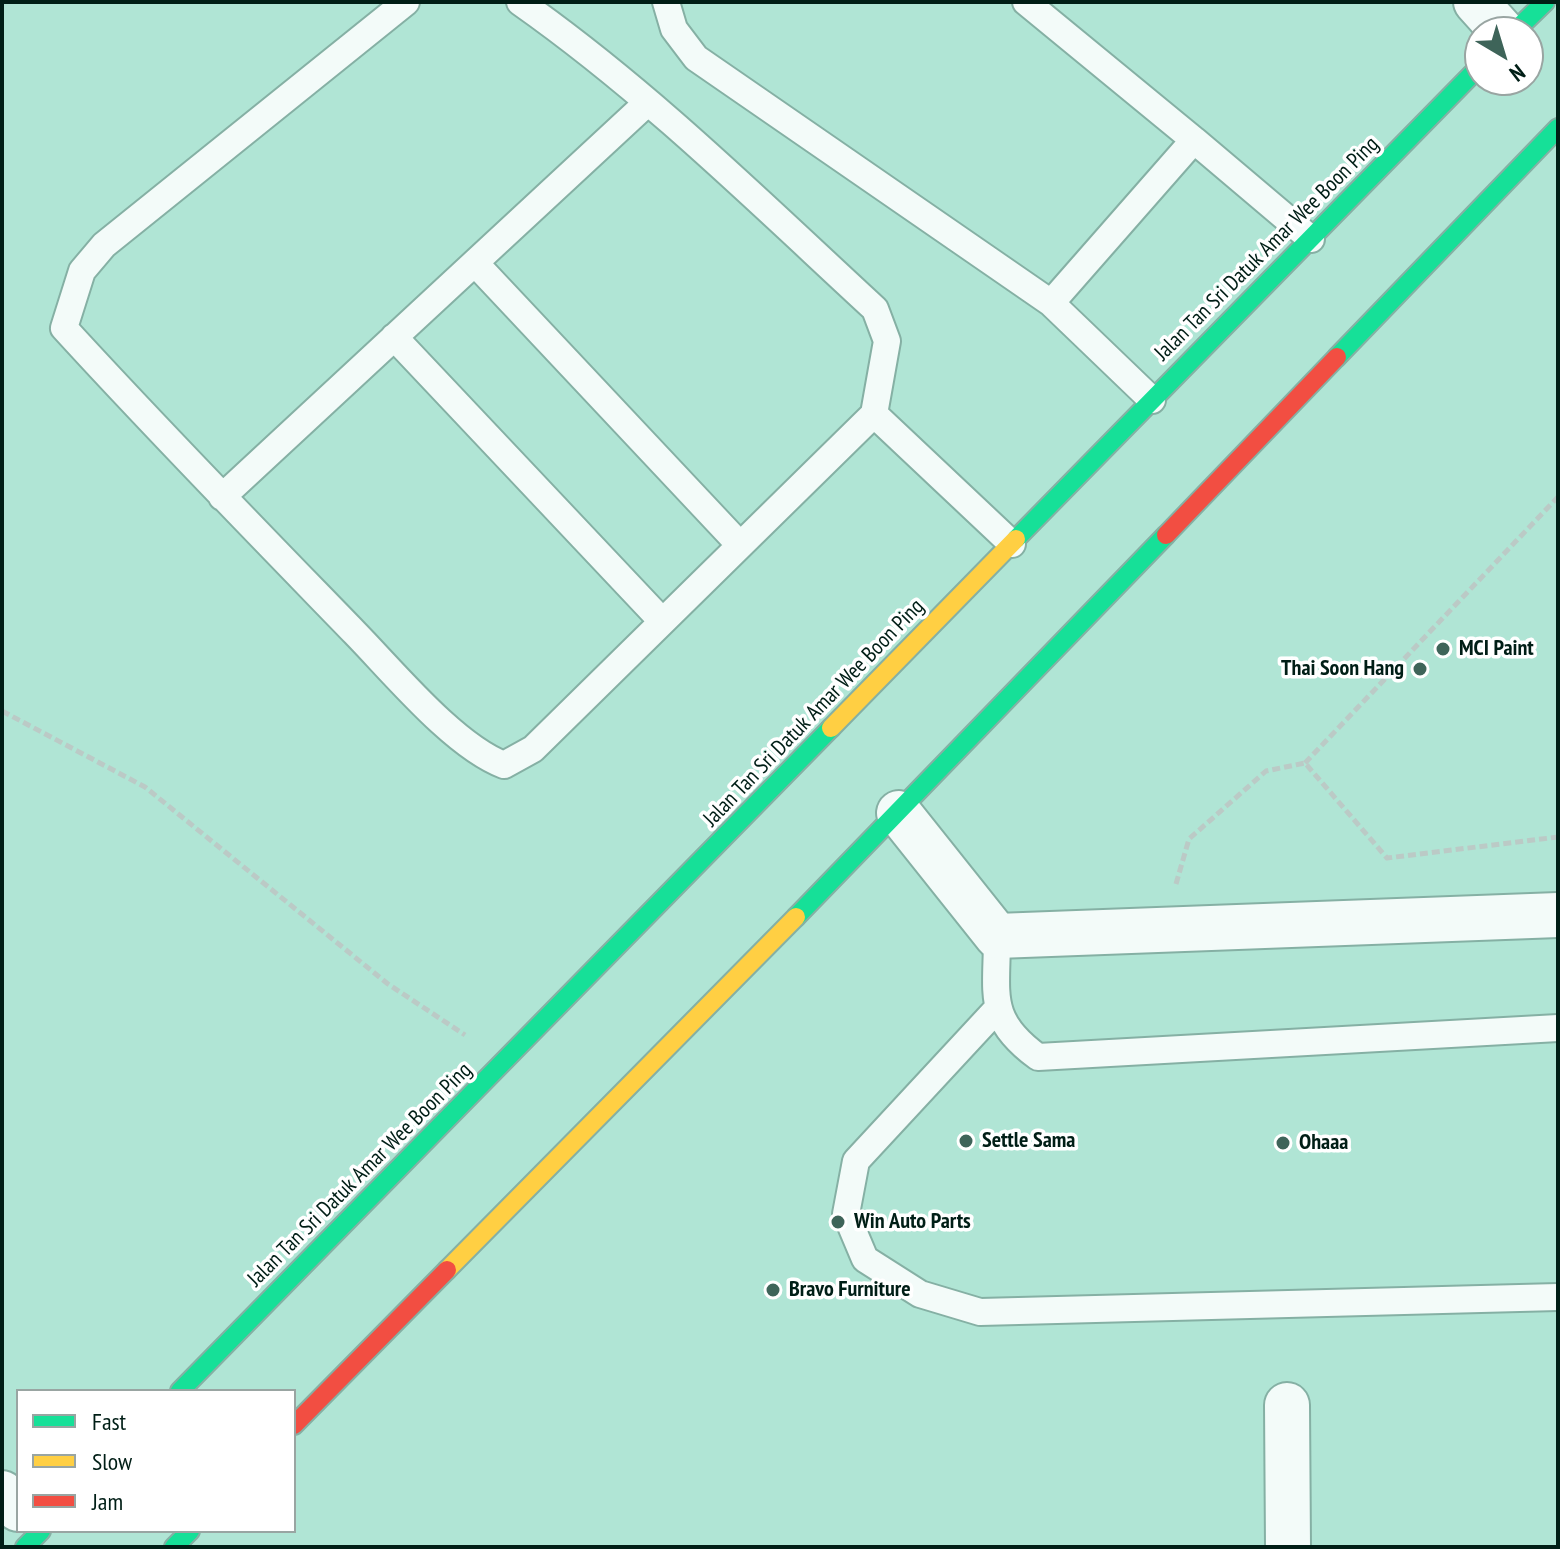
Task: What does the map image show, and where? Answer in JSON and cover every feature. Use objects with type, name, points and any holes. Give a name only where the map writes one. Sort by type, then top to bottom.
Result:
[{"type":"main road","points":[[1531,16],[1545,2]]},
{"type":"main road","name":"Jalan Tan Sri Datuk Amar Wee Boon Ping","points":[[182,1389],[1464,82]]},
{"type":"main road","points":[[296,1423],[899,813],[1558,128]]},
{"type":"street","points":[[899,813],[997,936],[1558,915]]},
{"type":"street","points":[[1287,1405],[1288,1547]]},
{"type":"lane","points":[[406,2],[104,245],[82,271],[64,328],[222,497],[414,693],[482,757],[504,765],[533,749],[874,414],[887,341],[875,309],[647,103],[569,37],[520,2]]},
{"type":"lane","points":[[666,2],[674,29],[696,58],[1051,303],[1152,400]]},
{"type":"lane","points":[[1026,2],[1311,239]]},
{"type":"lane","points":[[222,497],[647,103]]},
{"type":"lane","points":[[1051,303],[1194,140]]},
{"type":"lane","points":[[475,263],[740,545]]},
{"type":"lane","points":[[394,337],[662,621]]},
{"type":"lane","points":[[874,414],[1012,544]]},
{"type":"lane","points":[[997,936],[997,1009],[1013,1039],[1038,1057],[1558,1028]]},
{"type":"lane","points":[[997,1009],[856,1161],[846,1214],[865,1259],[920,1294],[980,1312],[1558,1297]]},
{"type":"path","points":[[1163,930],[1189,839],[1266,771],[1305,763],[1558,497]]},
{"type":"path","points":[[2,711],[145,787],[388,984],[506,1062]]},
{"type":"path","points":[[1305,763],[1387,858],[1558,837]]},
{"type":"traffic: fast","points":[[1531,16],[1545,2]]},
{"type":"traffic: fast","points":[[1016,539],[1464,82]]},
{"type":"traffic: fast","points":[[1337,357],[1558,128]]},
{"type":"traffic: fast","points":[[796,917],[1166,535]]},
{"type":"traffic: fast","points":[[182,1389],[831,728]]},
{"type":"traffic: fast","points":[[25,1547],[39,1533]]},
{"type":"traffic: fast","points":[[174,1547],[188,1533]]},
{"type":"traffic: slow","points":[[831,728],[1016,539]]},
{"type":"traffic: slow","points":[[447,1270],[796,917]]},
{"type":"traffic: jam","points":[[1166,535],[1337,357]]},
{"type":"traffic: jam","points":[[296,1423],[447,1270]]},
{"type":"place","name":"MCI Paint","points":[[1443,649]]},
{"type":"place","name":"Thai Soon Hang","points":[[1420,669]]},
{"type":"place","name":"Settle Sama","points":[[966,1141]]},
{"type":"place","name":"Ohaaa","points":[[1283,1143]]},
{"type":"place","name":"Win Auto Parts","points":[[838,1222]]},
{"type":"place","name":"Bravo Furniture","points":[[773,1290]]}]
